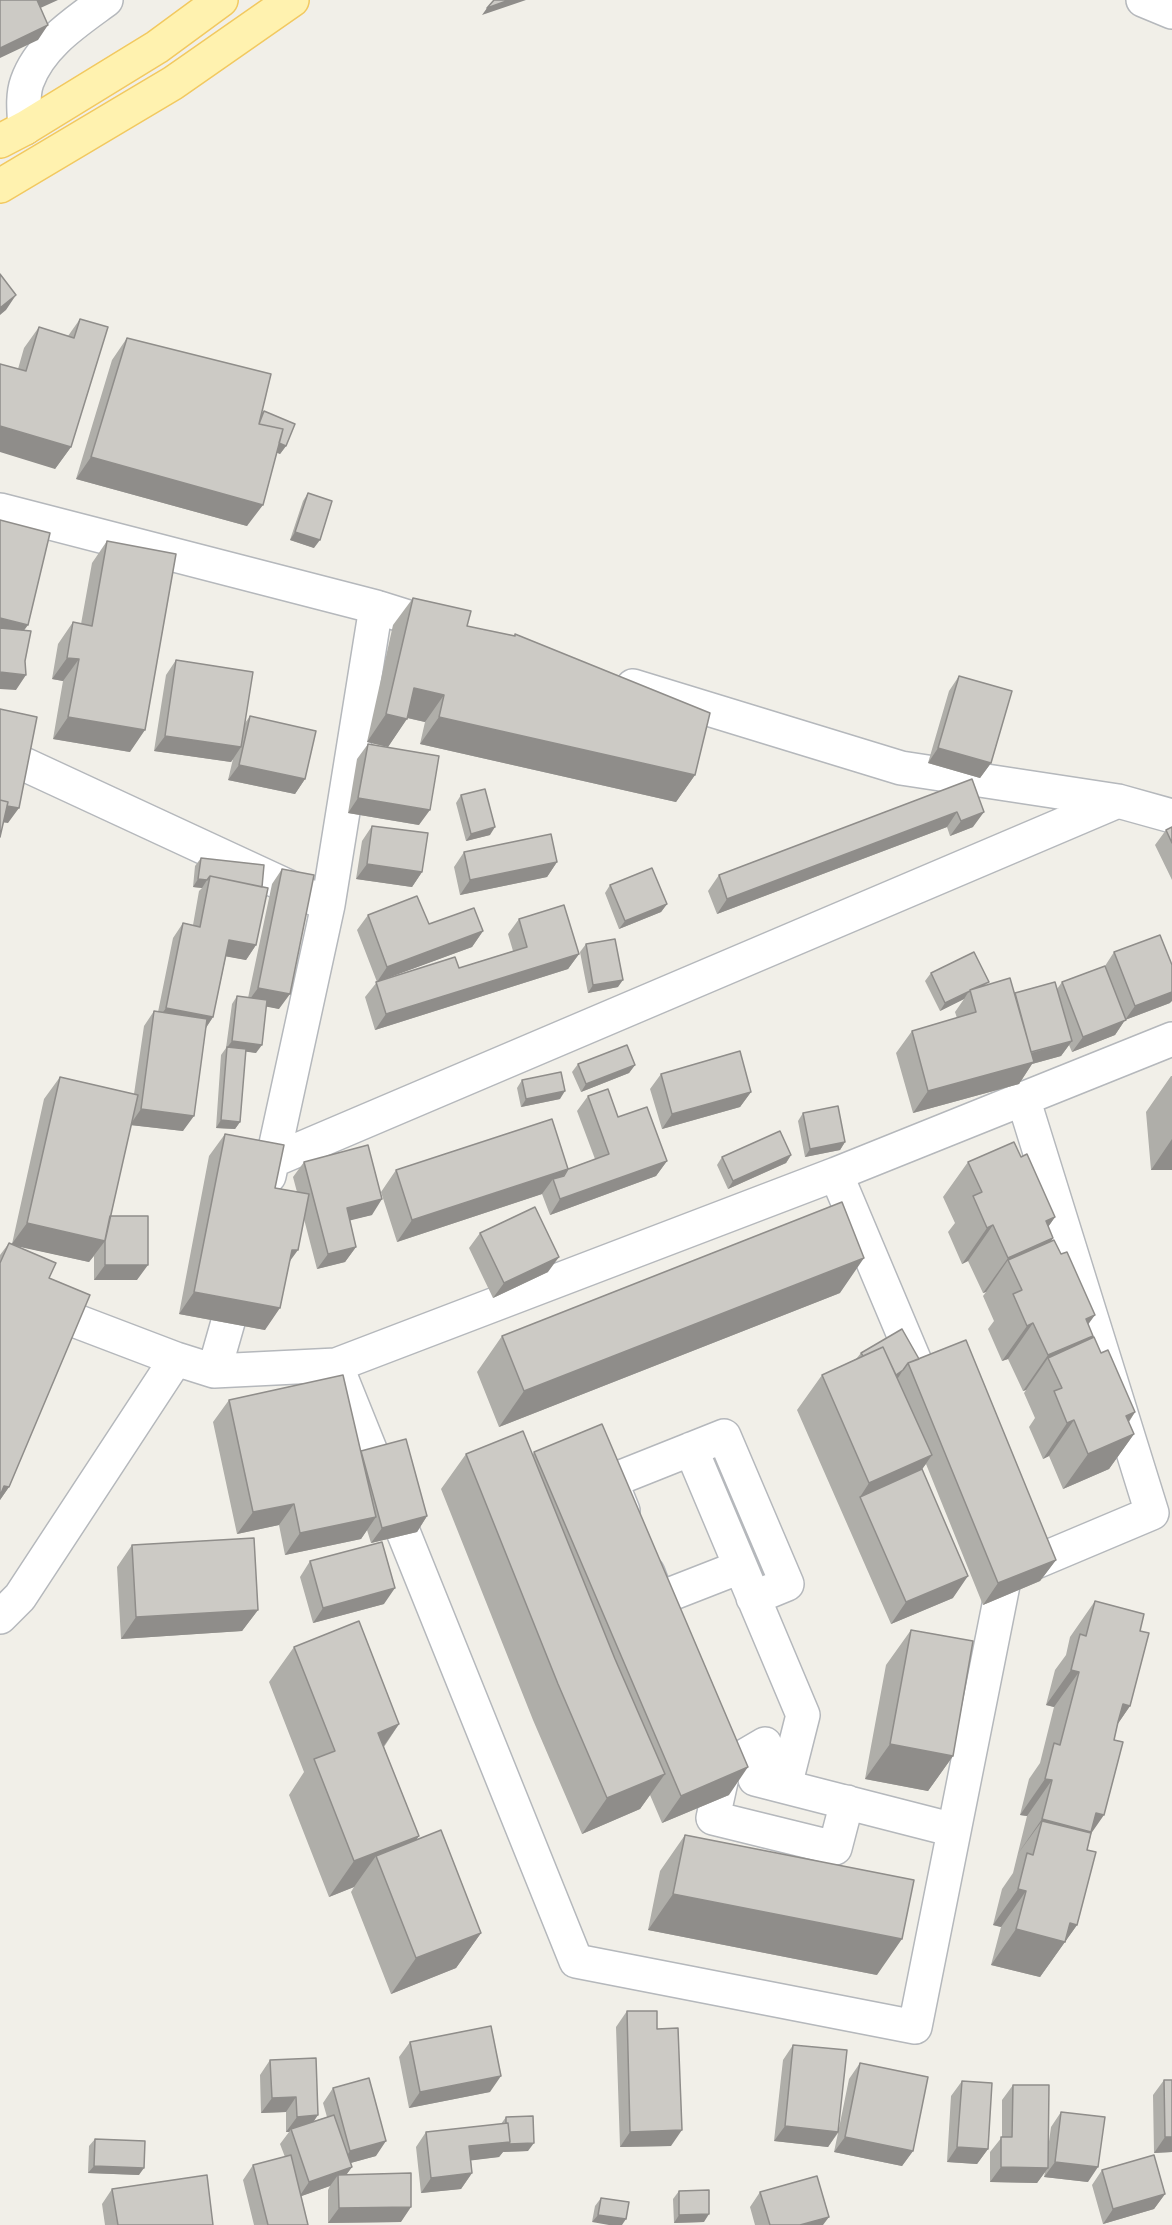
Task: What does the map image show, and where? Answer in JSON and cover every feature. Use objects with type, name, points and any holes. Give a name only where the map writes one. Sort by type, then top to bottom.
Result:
[{"type":"main road","points":[[13,134],[157,47],[221,0]]},
{"type":"main road","points":[[0,186],[172,83],[283,7]]},
{"type":"street","points":[[13,134],[24,104],[26,83],[38,58],[63,33],[106,0]]},
{"type":"street","points":[[1143,0],[1172,12]]},
{"type":"street","points":[[0,510],[376,607],[467,635]]},
{"type":"street","points":[[261,1204],[273,1160],[328,905],[376,607]]},
{"type":"street","points":[[604,677],[901,768],[1118,801],[1172,816]]},
{"type":"street","points":[[0,753],[328,905]]},
{"type":"street","points":[[273,1160],[1118,801]]},
{"type":"street","points":[[0,1292],[176,1359],[214,1371],[336,1365],[836,1174],[1172,1039]]},
{"type":"street","points":[[1005,1575],[1152,1513],[1023,1098]]},
{"type":"street","points":[[836,1174],[932,1402]]},
{"type":"street","points":[[214,1371],[249,1249]]},
{"type":"street","points":[[0,1617],[20,1597],[176,1359]]},
{"type":"street","points":[[336,1365],[576,1961],[915,2027],[1005,1575],[987,1532]]},
{"type":"street","points":[[740,1567],[658,1599],[611,1481],[724,1436],[787,1584],[753,1598]]},
{"type":"street","points":[[691,1449],[803,1715],[785,1786]]},
{"type":"street","points":[[847,1802],[835,1848],[714,1818],[717,1754],[765,1744],[755,1779],[785,1786],[847,1802],[954,1830]]},
{"type":"building","points":[[0,0],[37,0],[48,25],[0,48]]},
{"type":"building","points":[[494,0],[509,0],[487,8]]},
{"type":"building","points":[[0,274],[16,295],[0,308]]},
{"type":"building","points":[[80,319],[108,327],[71,447],[0,426],[0,364],[26,371],[39,327],[74,338]]},
{"type":"building","points":[[127,338],[271,374],[259,424],[283,429],[263,505],[91,457]]},
{"type":"building","points":[[264,411],[295,424],[286,446],[279,443],[283,429],[259,424]]},
{"type":"building","points":[[308,493],[332,501],[320,540],[295,532]]},
{"type":"building","points":[[0,520],[50,533],[28,625],[0,618]]},
{"type":"building","points":[[107,541],[176,554],[145,730],[68,717],[79,659],[67,658],[73,622],[92,626]]},
{"type":"building","points":[[413,598],[471,611],[467,626],[515,636],[515,634],[710,713],[695,775],[439,717],[444,695],[414,688],[407,719],[386,714]]},
{"type":"building","points":[[0,628],[31,631],[25,661],[26,675],[0,672]]},
{"type":"building","points":[[176,660],[253,672],[241,747],[165,736]]},
{"type":"building","points":[[959,676],[1012,691],[991,763],[938,748]]},
{"type":"building","points":[[0,709],[37,717],[19,808],[7,806],[8,802],[0,800]]},
{"type":"building","points":[[250,716],[316,731],[305,779],[239,765]]},
{"type":"building","points":[[368,744],[439,756],[430,810],[358,798]]},
{"type":"building","points":[[972,779],[984,812],[961,821],[957,812],[727,899],[719,875]]},
{"type":"building","points":[[485,789],[495,827],[471,834],[461,795]]},
{"type":"building","points":[[0,800],[8,802],[0,837]]},
{"type":"building","points":[[372,826],[428,833],[422,872],[367,864]]},
{"type":"building","points":[[1172,827],[1172,843],[1166,830]]},
{"type":"building","points":[[551,834],[557,862],[470,880],[464,852]]},
{"type":"building","points":[[201,858],[264,865],[262,887],[210,876],[207,880],[198,879]]},
{"type":"building","points":[[652,868],[667,904],[625,921],[610,885]]},
{"type":"building","points":[[282,869],[314,875],[290,994],[258,988]]},
{"type":"building","points":[[210,876],[268,888],[256,945],[229,940],[213,1017],[166,1008],[183,923],[200,927]]},
{"type":"building","points":[[417,896],[429,924],[474,908],[483,931],[387,967],[368,915]]},
{"type":"building","points":[[564,905],[579,954],[386,1014],[376,982],[455,957],[459,968],[527,947],[519,919]]},
{"type":"building","points":[[1160,935],[1172,965],[1172,992],[1135,1006],[1114,952]]},
{"type":"building","points":[[615,939],[623,980],[593,985],[586,944]]},
{"type":"building","points":[[974,952],[989,982],[945,1003],[931,973]]},
{"type":"building","points":[[1105,966],[1126,1020],[1083,1037],[1062,982]]},
{"type":"building","points":[[1010,978],[1034,1062],[928,1091],[912,1031],[976,1012],[970,990]]},
{"type":"building","points":[[1055,982],[1072,1041],[1031,1052],[1015,993]]},
{"type":"building","points":[[237,996],[267,1000],[262,1045],[232,1041]]},
{"type":"building","points":[[154,1011],[207,1019],[194,1116],[141,1109]]},
{"type":"building","points":[[627,1045],[635,1065],[586,1084],[578,1064]]},
{"type":"building","points":[[227,1047],[246,1049],[240,1122],[221,1120]]},
{"type":"building","points":[[740,1051],[751,1092],[672,1114],[661,1074]]},
{"type":"building","points":[[561,1072],[565,1091],[526,1099],[522,1080]]},
{"type":"building","points":[[60,1077],[138,1095],[105,1241],[27,1223]]},
{"type":"building","points":[[608,1089],[618,1117],[647,1107],[667,1161],[560,1199],[553,1179],[564,1176],[568,1169],[609,1154],[588,1096]]},
{"type":"building","points":[[838,1106],[845,1142],[810,1149],[803,1113]]},
{"type":"building","points":[[552,1119],[568,1169],[412,1220],[396,1170]]},
{"type":"building","points":[[780,1131],[791,1155],[733,1181],[722,1157]]},
{"type":"building","points":[[225,1134],[284,1145],[275,1188],[309,1194],[298,1250],[292,1250],[280,1308],[194,1292]]},
{"type":"building","points":[[1014,1142],[1021,1157],[1027,1154],[1055,1217],[1046,1221],[1053,1238],[1008,1258],[993,1225],[987,1228],[973,1196],[982,1192],[968,1162]]},
{"type":"building","points":[[368,1145],[382,1199],[347,1208],[356,1247],[328,1254],[304,1162]]},
{"type":"building","points":[[842,1202],[864,1258],[524,1391],[502,1336]]},
{"type":"building","points":[[535,1207],[559,1257],[504,1283],[480,1233]]},
{"type":"building","points":[[110,1216],[148,1216],[148,1265],[105,1265],[105,1240]]},
{"type":"building","points":[[1054,1240],[1061,1254],[1067,1252],[1095,1315],[1086,1319],[1093,1336],[1048,1355],[1033,1323],[1027,1326],[1013,1294],[1022,1290],[1008,1260]]},
{"type":"building","points":[[9,1243],[56,1263],[49,1278],[90,1295],[9,1487],[4,1486],[0,1496],[0,1263]]},
{"type":"building","points":[[902,1329],[919,1359],[908,1363],[896,1375],[883,1347],[863,1356],[861,1353]]},
{"type":"building","points":[[1094,1337],[1101,1353],[1108,1350],[1135,1412],[1126,1416],[1134,1434],[1088,1454],[1074,1420],[1067,1423],[1054,1391],[1062,1388],[1048,1358]]},
{"type":"building","points":[[966,1340],[1056,1560],[998,1583],[908,1363]]},
{"type":"building","points":[[883,1347],[932,1455],[869,1483],[822,1375]]},
{"type":"building","points":[[343,1375],[376,1517],[300,1533],[294,1504],[253,1512],[229,1400]]},
{"type":"building","points":[[602,1424],[748,1767],[681,1796],[534,1452]]},
{"type":"building","points":[[523,1431],[615,1659],[665,1774],[607,1798],[558,1684],[466,1454]]},
{"type":"building","points":[[406,1439],[427,1516],[382,1528],[361,1451]]},
{"type":"building","points":[[922,1469],[968,1576],[906,1602],[860,1497]]},
{"type":"building","points":[[254,1538],[258,1610],[136,1617],[132,1545]]},
{"type":"building","points":[[382,1542],[395,1588],[323,1608],[310,1561]]},
{"type":"building","points":[[1095,1601],[1144,1614],[1140,1631],[1149,1633],[1130,1706],[1123,1704],[1118,1722],[1114,1740],[1123,1742],[1104,1815],[1096,1813],[1091,1832],[1042,1819],[1052,1780],[1045,1779],[1054,1743],[1060,1745],[1079,1672],[1071,1670],[1080,1634],[1086,1636]]},
{"type":"building","points":[[359,1621],[399,1724],[378,1733],[419,1836],[354,1861],[314,1759],[335,1751],[294,1647]]},
{"type":"building","points":[[911,1630],[973,1641],[953,1756],[890,1744]]},
{"type":"building","points":[[1042,1821],[1091,1833],[1087,1850],[1096,1852],[1077,1925],[1070,1923],[1065,1942],[1016,1929],[1026,1891],[1018,1889],[1027,1853],[1033,1855]]},
{"type":"building","points":[[441,1830],[481,1933],[416,1958],[376,1856]]},
{"type":"building","points":[[685,1835],[914,1880],[902,1939],[673,1894]]},
{"type":"building","points":[[627,2011],[657,2011],[657,2029],[678,2028],[682,2130],[630,2132]]},
{"type":"building","points":[[491,2026],[501,2076],[420,2092],[410,2042]]},
{"type":"building","points":[[793,2045],[847,2050],[838,2132],[785,2126]]},
{"type":"building","points":[[316,2058],[318,2115],[297,2117],[296,2097],[272,2098],[270,2060]]},
{"type":"building","points":[[860,2063],[928,2077],[913,2151],[845,2137]]},
{"type":"building","points":[[369,2078],[386,2141],[350,2151],[333,2088]]},
{"type":"building","points":[[1164,2080],[1172,2080],[1172,2137],[1165,2137]]},
{"type":"building","points":[[962,2081],[992,2083],[988,2149],[957,2147]]},
{"type":"building","points":[[1013,2085],[1049,2085],[1048,2168],[1001,2167],[1001,2137],[1012,2137]]},
{"type":"building","points":[[1061,2112],[1105,2117],[1098,2167],[1055,2162]]},
{"type":"building","points":[[334,2115],[352,2167],[309,2182],[291,2129]]},
{"type":"building","points":[[533,2116],[534,2143],[509,2144],[506,2117]]},
{"type":"building","points":[[508,2123],[510,2142],[469,2146],[472,2173],[431,2178],[426,2132]]},
{"type":"building","points":[[95,2139],[145,2141],[144,2168],[94,2166]]},
{"type":"building","points":[[291,2155],[308,2225],[268,2225],[253,2165]]},
{"type":"building","points":[[1154,2155],[1165,2194],[1113,2209],[1102,2170]]},
{"type":"building","points":[[411,2173],[411,2207],[339,2208],[338,2175]]},
{"type":"building","points":[[207,2175],[213,2225],[118,2225],[112,2189]]},
{"type":"building","points":[[817,2176],[829,2217],[800,2225],[770,2225],[760,2192]]},
{"type":"building","points":[[709,2190],[709,2214],[679,2215],[679,2191]]},
{"type":"building","points":[[601,2198],[629,2202],[626,2219],[598,2215]]}]
